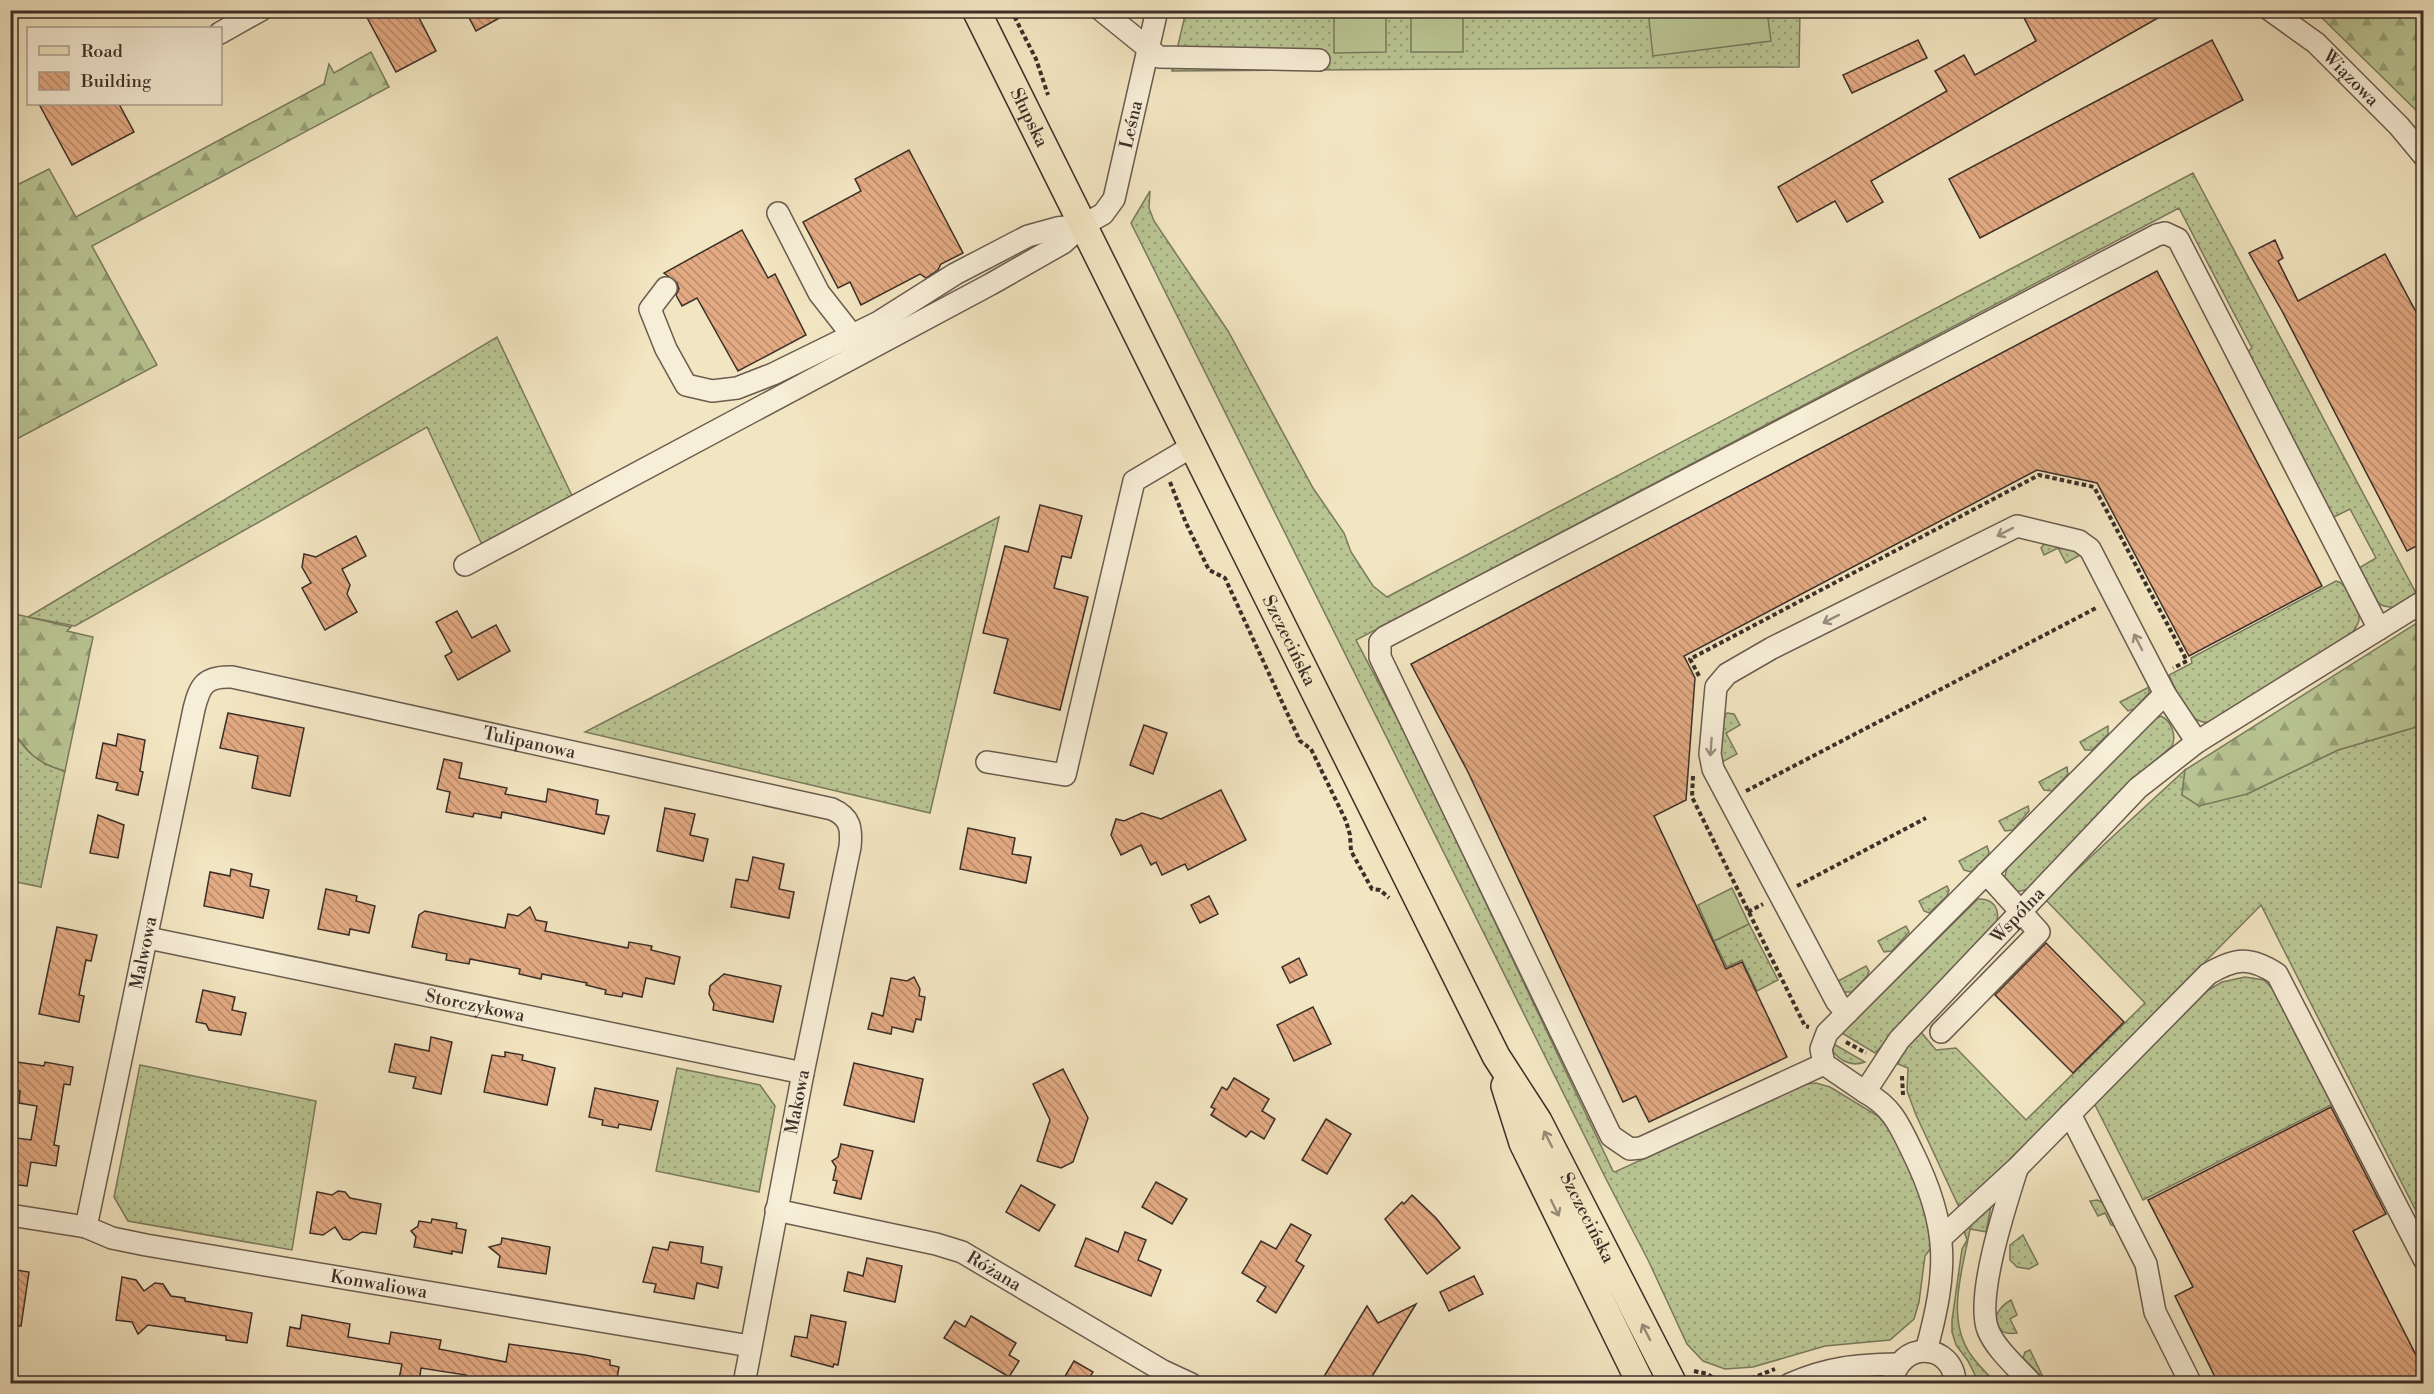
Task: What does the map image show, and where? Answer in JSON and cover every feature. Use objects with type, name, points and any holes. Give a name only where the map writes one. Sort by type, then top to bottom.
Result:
[{"type":"main road","name":"Słupska","points":[[976,10],[1083,225]]},
{"type":"main road","name":"Szczecińska","points":[[1083,225],[1496,1056],[1538,1120],[1680,1377]]},
{"type":"main road","name":"Szczecińska","points":[[1496,1056],[1523,1143],[1641,1383]]},
{"type":"street","points":[[222,32],[261,10]]},
{"type":"street","points":[[1101,10],[1159,57],[1319,60]]},
{"type":"street","name":"Leśna","points":[[465,565],[1042,255],[1063,243],[1083,225],[1103,214],[1114,199],[1157,10]]},
{"type":"street","name":"Wiązowa","points":[[2270,10],[2316,43],[2398,126],[2424,156]]},
{"type":"street","points":[[778,213],[819,293],[852,335]]},
{"type":"street","points":[[666,288],[650,309],[666,349],[686,385],[712,391],[737,388],[773,374],[879,322],[956,274],[1028,236],[1057,228],[1083,225]]},
{"type":"street","points":[[1824,1064],[1641,1148],[1630,1149],[1611,1136],[1380,657],[1380,642],[2136,246],[2165,233],[2178,239],[2379,628]]},
{"type":"street","points":[[987,762],[1065,775],[1134,481],[1193,446]]},
{"type":"street","points":[[1847,1013],[1837,1002],[1711,762],[1716,687],[1727,674],[1772,648],[2017,526],[2079,541],[2090,549],[2161,685],[2197,742]]},
{"type":"street","name":"Wspólna","points":[[1865,1092],[1882,1062],[1899,1040],[2138,788],[2197,742],[2424,601]]},
{"type":"street","name":"Tulipanowa","points":[[206,682],[219,677],[243,680],[832,809],[842,813],[849,821]]},
{"type":"street","name":"Malwowa","points":[[86,1227],[194,709],[199,691],[206,682]]},
{"type":"street","points":[[1926,1351],[1940,1293],[1943,1259],[1942,1237],[1934,1203],[1897,1119],[1882,1102],[1824,1064],[1821,1049],[1827,1034],[1847,1013],[2121,741],[2161,685]]},
{"type":"street","name":"Makowa","points":[[744,1383],[803,1073],[850,847],[849,821]]},
{"type":"street","points":[[1941,1032],[2039,932],[1986,873]]},
{"type":"street","name":"Storczykowa","points":[[148,938],[803,1073]]},
{"type":"street","points":[[1942,1237],[2017,1168],[2208,974],[2236,961],[2246,961],[2266,967],[2277,974],[2424,1259]]},
{"type":"street","points":[[2070,1114],[2145,1264],[2156,1312],[2191,1383]]},
{"type":"street","points":[[2017,1168],[1996,1242],[1988,1280],[1985,1315],[1989,1333],[2032,1383]]},
{"type":"street","name":"Różana","points":[[776,1210],[936,1244],[962,1252],[1159,1377],[1191,1383]]},
{"type":"street","name":"Konwaliowa","points":[[10,1215],[86,1227],[112,1238],[146,1245],[750,1346]]},
{"type":"street","points":[[1790,1383],[1815,1373],[1854,1365],[1894,1374],[1910,1354],[1926,1351],[1945,1359],[1951,1368],[1955,1383]]},
{"type":"path","points":[[1163,464],[1186,523],[1209,570],[1226,578],[1300,741],[1311,749],[1346,821],[1351,851],[1372,889],[1380,890],[1389,898],[1394,908]]},
{"type":"path","points":[[1700,678],[1690,659],[2039,475],[2094,487],[2187,661],[2161,685]]},
{"type":"path","points":[[1729,800],[2115,598]]},
{"type":"path","points":[[1693,773],[1692,796],[1805,1026],[1827,1034],[1901,1072],[1905,1102]]},
{"type":"path","points":[[1748,912],[1926,818]]},
{"type":"path","points":[[1680,1377],[1708,1374],[1720,1383]]},
{"type":"green space","points":[[1186,11],[1800,11],[1799,67],[1172,71]]},
{"type":"green space","points":[[1334,11],[1386,11],[1386,52],[1334,53]]},
{"type":"green space","points":[[1411,11],[1463,11],[1463,52],[1411,52]]},
{"type":"green space","points":[[1648,11],[1767,11],[1771,41],[1653,56]]},
{"type":"green space","points":[[2312,11],[2423,11],[2423,117],[2320,16]]},
{"type":"green space","points":[[371,52],[389,87],[92,246],[157,365],[11,442],[11,188],[49,169],[76,217],[324,84],[329,64],[334,73]]},
{"type":"green space","points":[[2193,173],[2416,593],[2403,603],[2389,607],[2379,604],[2359,568],[2376,558],[2350,509],[2332,518],[2246,353],[2252,348],[2179,208],[1356,640],[1409,741],[1613,1171],[1806,1084],[1816,1083],[1830,1087],[1878,1116],[1892,1133],[1911,1169],[1925,1206],[1931,1248],[1925,1256],[1919,1302],[1914,1319],[1890,1340],[1825,1346],[1753,1367],[1725,1369],[1703,1361],[1687,1344],[1649,1262],[1131,223],[1150,191],[1149,208],[1154,221],[1228,331],[1313,488],[1344,533],[1351,552],[1373,586],[1387,597]]},
{"type":"green space","points":[[497,337],[574,500],[484,549],[427,427],[75,626],[28,617]]},
{"type":"green space","points":[[999,517],[930,813],[585,732]]},
{"type":"green space","points":[[2046,542],[2075,550],[2080,555],[2066,563],[2058,548],[2044,555],[2041,548]]},
{"type":"green space","points":[[2336,581],[2348,591],[2359,615],[2359,620],[2352,633],[2210,723],[2201,722],[2189,713],[2169,675],[2192,663],[2191,658]]},
{"type":"green space","points":[[11,613],[71,627],[67,631],[93,637],[65,771],[33,756],[11,728]]},
{"type":"green space","points":[[2423,619],[2423,725],[2338,750],[2247,794],[2199,806],[2182,795],[2185,770]]},
{"type":"green space","points":[[2149,687],[2149,693],[2134,709],[2128,711],[2120,702]]},
{"type":"green space","points":[[1727,713],[1734,714],[1740,725],[1726,733],[1737,754],[1722,762],[1720,754],[1724,716]]},
{"type":"green space","points":[[2161,716],[2168,721],[2172,729],[2174,737],[2172,746],[2130,782],[2029,889],[2016,892],[2004,880],[2007,868],[2155,719]]},
{"type":"green space","points":[[2423,725],[2423,1225],[2261,905],[1963,1208],[1958,1205],[1907,1091],[1908,1068],[1898,1064],[1905,1047],[1920,1031],[1936,1050],[1956,1048],[2026,1120],[2145,1003],[2045,899],[2185,770],[2182,795],[2247,794],[2338,750]]},
{"type":"green space","points":[[2108,726],[2108,734],[2092,750],[2085,750],[2080,742]]},
{"type":"green space","points":[[10,728],[33,756],[65,771],[41,887],[11,881]]},
{"type":"green space","points":[[2067,767],[2068,774],[2052,791],[2044,790],[2039,782]]},
{"type":"green space","points":[[2028,806],[2029,811],[2013,830],[2005,831],[1999,821]]},
{"type":"green space","points":[[1987,846],[1988,855],[1971,872],[1964,870],[1959,861]]},
{"type":"green space","points":[[1947,886],[1949,890],[1947,896],[1929,913],[1924,911],[1919,901]]},
{"type":"green space","points":[[1732,888],[1749,924],[1714,941],[1698,905]]},
{"type":"green space","points":[[1978,899],[1984,899],[1995,906],[1998,914],[1996,924],[1875,1053],[1842,1033]]},
{"type":"green space","points":[[1749,924],[1778,980],[1757,991],[1742,960],[1727,967],[1714,941]]},
{"type":"green space","points":[[1906,926],[1909,932],[1892,951],[1884,952],[1878,941]]},
{"type":"green space","points":[[1866,966],[1869,971],[1867,976],[1852,992],[1844,992],[1838,981]]},
{"type":"green space","points":[[2245,977],[2264,980],[2276,992],[2333,1104],[2143,1200],[2093,1101],[2198,996],[2222,982]]},
{"type":"green space","points":[[1832,1043],[1865,1062],[1852,1064],[1844,1061],[1833,1052]]},
{"type":"green space","points":[[140,1065],[316,1101],[292,1250],[128,1221],[114,1197]]},
{"type":"green space","points":[[677,1068],[760,1085],[775,1106],[759,1192],[656,1171]]},
{"type":"green space","points":[[2097,1200],[2104,1203],[2114,1226],[2111,1225],[2105,1213],[2098,1216],[2090,1201]]},
{"type":"green space","points":[[1991,1206],[1986,1232],[1970,1229],[1958,1293],[1957,1309],[1963,1341],[1974,1359],[1996,1383],[1979,1383],[1968,1361],[1956,1345],[1952,1332],[1952,1320],[1962,1249],[1967,1240],[1964,1231]]},
{"type":"green space","points":[[2023,1235],[2038,1264],[2029,1269],[2017,1267],[2010,1260],[2010,1245]]},
{"type":"green space","points":[[2011,1300],[2017,1315],[2010,1319],[2017,1333],[2002,1331],[1996,1323],[1999,1311]]},
{"type":"green space","points":[[2030,1350],[2044,1379],[2023,1358],[2025,1352]]},
{"type":"building","points":[[363,10],[415,10],[436,51],[396,72]]},
{"type":"building","points":[[465,10],[514,10],[476,31]]},
{"type":"building","points":[[2020,10],[2172,10],[1871,181],[1883,202],[1847,222],[1835,201],[1797,222],[1778,187],[1947,91],[1935,71],[1964,55],[1975,75],[2036,41]]},
{"type":"building","points":[[1918,40],[1927,58],[1852,93],[1843,75]]},
{"type":"building","points":[[2212,40],[2243,100],[1980,238],[1949,179]]},
{"type":"building","points":[[40,105],[120,105],[134,132],[72,165]]},
{"type":"building","points":[[909,150],[963,253],[941,264],[938,270],[926,278],[920,274],[861,305],[850,282],[838,288],[803,222],[861,191],[855,179]]},
{"type":"building","points":[[742,230],[768,278],[775,274],[806,335],[738,371],[697,298],[682,306],[676,295],[679,289],[677,283],[664,273]]},
{"type":"building","points":[[2275,240],[2283,258],[2278,261],[2298,301],[2385,254],[2424,327],[2424,542],[2407,551],[2282,311],[2249,253]]},
{"type":"building","points":[[2157,271],[2322,586],[2189,656],[2097,483],[2037,470],[1684,656],[1695,678],[1686,800],[1654,816],[1726,969],[1742,962],[1787,1057],[1649,1122],[1636,1096],[1623,1102],[1468,772],[1411,664]]},
{"type":"building","points":[[1040,505],[1082,516],[1071,558],[1062,556],[1054,588],[1088,597],[1060,710],[994,693],[1008,639],[983,633],[1005,546],[1028,552]]},
{"type":"building","points":[[356,536],[366,556],[342,569],[350,585],[347,594],[357,612],[325,630],[302,588],[311,583],[302,567],[304,554],[316,557]]},
{"type":"building","points":[[457,611],[472,638],[496,625],[510,651],[458,680],[445,656],[452,652],[436,622]]},
{"type":"building","points":[[228,713],[304,728],[290,796],[252,788],[258,756],[220,748]]},
{"type":"building","points":[[1144,725],[1167,733],[1153,774],[1130,765]]},
{"type":"building","points":[[118,734],[145,740],[140,771],[143,772],[138,795],[116,790],[118,783],[96,778],[103,743],[116,746]]},
{"type":"building","points":[[444,759],[462,763],[459,778],[507,788],[505,794],[546,802],[548,789],[598,800],[596,814],[609,816],[604,834],[502,812],[501,818],[474,813],[473,817],[446,812],[450,792],[437,789]]},
{"type":"building","points":[[1221,790],[1246,840],[1188,870],[1185,864],[1162,875],[1156,862],[1151,865],[1141,845],[1121,855],[1111,835],[1116,819],[1124,821],[1142,813],[1161,819]]},
{"type":"building","points":[[665,808],[695,814],[690,835],[708,839],[703,861],[657,851]]},
{"type":"building","points":[[98,815],[124,825],[118,858],[90,853]]},
{"type":"building","points":[[968,828],[1015,838],[1012,854],[1031,857],[1026,883],[960,869]]},
{"type":"building","points":[[753,857],[784,864],[779,889],[794,892],[789,918],[731,907],[736,879],[748,881]]},
{"type":"building","points":[[231,869],[252,874],[250,886],[269,890],[263,918],[204,906],[210,872],[230,876]]},
{"type":"building","points":[[326,889],[357,896],[356,901],[375,906],[369,933],[350,929],[349,935],[318,929]]},
{"type":"building","points":[[1209,896],[1218,914],[1200,923],[1191,905]]},
{"type":"building","points":[[530,907],[536,920],[547,922],[545,931],[628,948],[629,942],[652,946],[651,950],[680,957],[674,984],[646,978],[642,997],[623,993],[622,997],[605,994],[606,990],[586,985],[587,983],[542,974],[541,979],[519,974],[520,969],[470,959],[469,964],[446,960],[447,954],[412,947],[419,915],[425,911],[505,928],[508,914],[518,916]]},
{"type":"building","points":[[57,927],[97,935],[91,961],[86,960],[79,995],[84,996],[79,1022],[39,1014]]},
{"type":"building","points":[[2046,943],[2124,1022],[2073,1073],[1995,995]]},
{"type":"building","points":[[1299,958],[1307,975],[1290,983],[1282,967]]},
{"type":"building","points":[[724,974],[781,986],[773,1022],[713,1010],[714,1004],[709,994],[710,986]]},
{"type":"building","points":[[914,977],[920,989],[919,996],[925,997],[921,1020],[916,1019],[913,1032],[892,1027],[891,1034],[868,1029],[872,1013],[883,1016],[891,978],[907,981]]},
{"type":"building","points":[[203,990],[235,997],[232,1010],[246,1013],[241,1035],[209,1030],[206,1024],[196,1022]]},
{"type":"building","points":[[1313,1007],[1331,1044],[1294,1061],[1277,1025]]},
{"type":"building","points":[[431,1037],[452,1042],[441,1094],[413,1088],[416,1077],[389,1072],[395,1044],[429,1051]]},
{"type":"building","points":[[505,1052],[523,1055],[522,1060],[555,1068],[547,1105],[484,1092],[492,1055],[505,1057]]},
{"type":"building","points":[[10,1061],[44,1066],[45,1062],[73,1067],[70,1085],[64,1084],[54,1145],[59,1146],[56,1166],[31,1162],[27,1186],[10,1184],[10,1137],[31,1140],[37,1106],[19,1103],[20,1091],[10,1090]]},
{"type":"building","points":[[854,1063],[923,1079],[914,1122],[844,1105]]},
{"type":"building","points":[[1063,1069],[1088,1118],[1073,1162],[1061,1168],[1037,1161],[1050,1120],[1033,1084]]},
{"type":"building","points":[[1234,1078],[1269,1099],[1262,1111],[1275,1119],[1264,1139],[1251,1131],[1246,1137],[1211,1115],[1215,1109],[1211,1107],[1222,1087],[1227,1090]]},
{"type":"building","points":[[595,1088],[658,1101],[651,1130],[619,1124],[618,1128],[602,1125],[603,1120],[589,1117]]},
{"type":"building","points":[[2331,1107],[2386,1214],[2353,1231],[2424,1371],[2424,1383],[2218,1383],[2175,1296],[2193,1287],[2148,1200]]},
{"type":"building","points":[[1326,1119],[1351,1134],[1327,1174],[1302,1160]]},
{"type":"building","points":[[841,1144],[873,1151],[861,1199],[834,1193],[837,1181],[833,1180],[836,1167],[832,1161],[838,1157]]},
{"type":"building","points":[[1156,1182],[1187,1199],[1172,1224],[1142,1207]]},
{"type":"building","points":[[1021,1185],[1055,1205],[1039,1231],[1006,1212]]},
{"type":"building","points":[[338,1191],[345,1192],[350,1198],[381,1204],[376,1234],[362,1232],[350,1240],[343,1239],[335,1227],[323,1235],[310,1233],[317,1192],[332,1195]]},
{"type":"building","points":[[1412,1195],[1436,1218],[1460,1248],[1427,1274],[1385,1219]]},
{"type":"building","points":[[432,1219],[457,1223],[456,1228],[466,1230],[462,1253],[452,1251],[452,1254],[414,1247],[416,1237],[411,1231],[418,1226],[419,1221],[431,1223]]},
{"type":"building","points":[[1291,1224],[1311,1235],[1296,1261],[1304,1266],[1276,1313],[1257,1301],[1266,1287],[1242,1273],[1261,1241],[1276,1249]]},
{"type":"building","points":[[1125,1232],[1146,1240],[1138,1260],[1161,1270],[1151,1296],[1075,1266],[1086,1238],[1118,1252]]},
{"type":"building","points":[[502,1238],[550,1247],[546,1274],[498,1267],[500,1256],[489,1247],[501,1244]]},
{"type":"building","points":[[670,1242],[703,1247],[701,1263],[722,1267],[718,1288],[697,1283],[694,1299],[654,1292],[656,1284],[643,1282],[653,1247],[668,1250]]},
{"type":"building","points":[[867,1258],[902,1266],[895,1302],[844,1291],[848,1272],[863,1276]]},
{"type":"building","points":[[10,1269],[29,1272],[21,1326],[10,1326]]},
{"type":"building","points":[[1474,1276],[1483,1294],[1449,1311],[1440,1292]]},
{"type":"building","points":[[122,1277],[136,1280],[144,1291],[155,1283],[163,1284],[171,1296],[185,1298],[185,1301],[252,1313],[247,1343],[226,1340],[226,1336],[148,1325],[138,1334],[132,1322],[116,1320]]},
{"type":"building","points":[[1416,1304],[1368,1383],[1320,1383],[1367,1306],[1378,1323]]},
{"type":"building","points":[[302,1315],[350,1324],[348,1337],[389,1344],[391,1332],[441,1340],[439,1349],[506,1362],[509,1344],[610,1360],[610,1365],[619,1367],[616,1383],[567,1383],[527,1376],[526,1383],[479,1383],[465,1381],[466,1375],[421,1368],[419,1383],[399,1379],[402,1364],[287,1346],[290,1327],[300,1329]]},
{"type":"building","points":[[811,1315],[846,1322],[838,1365],[834,1364],[833,1367],[791,1356],[795,1336],[807,1338]]},
{"type":"building","points":[[971,1316],[1016,1343],[1009,1355],[1019,1361],[1009,1377],[944,1338],[955,1321],[965,1327]]},
{"type":"building","points":[[1074,1361],[1093,1372],[1086,1383],[1061,1383]]}]
